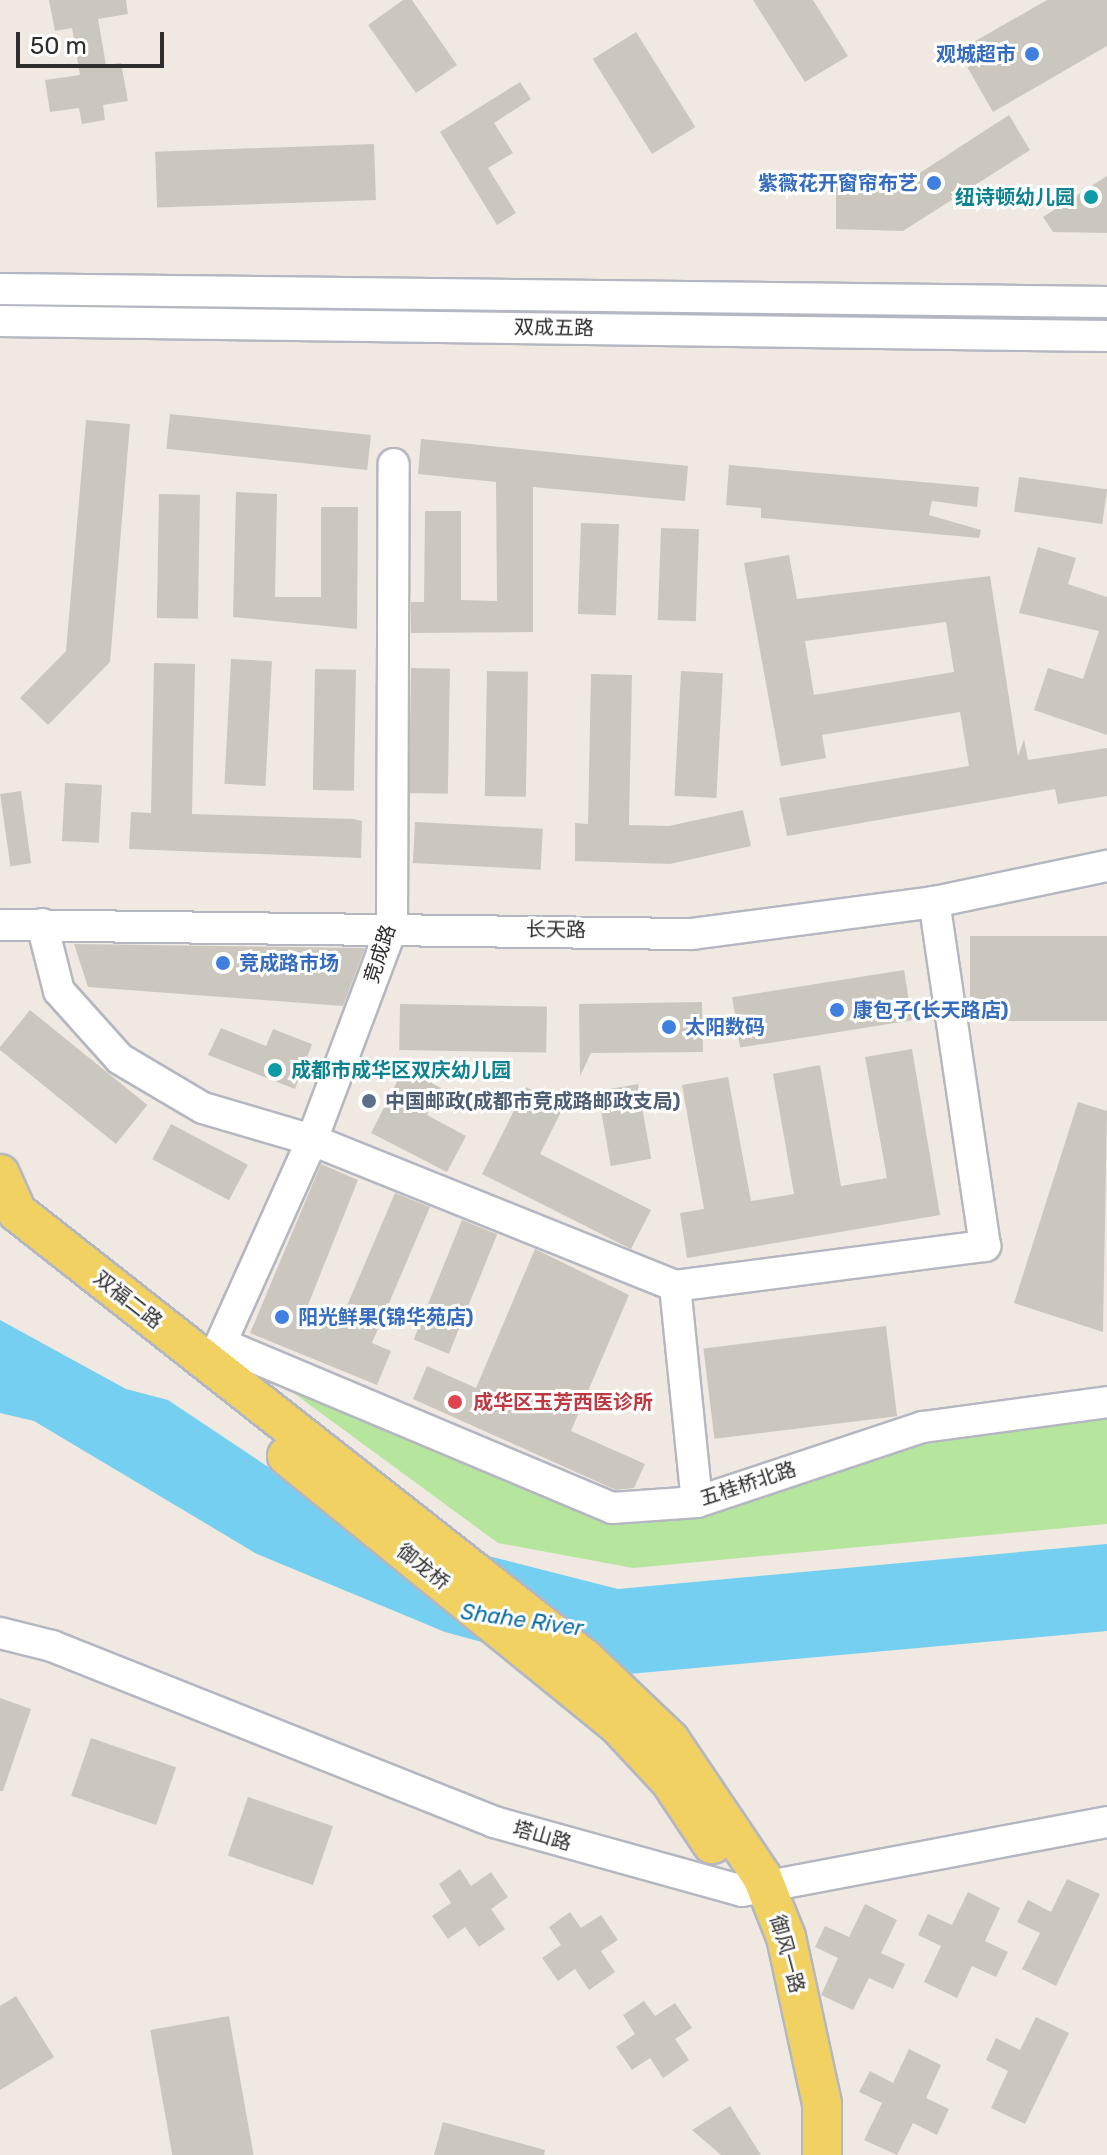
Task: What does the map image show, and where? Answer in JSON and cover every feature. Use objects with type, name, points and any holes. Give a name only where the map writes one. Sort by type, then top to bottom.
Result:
[{"type":"main road","name":"双福二路","points":[[0,1174],[6,1219],[274,1412]]},
{"type":"main road","name":"御龙桥","points":[[213,1366],[616,1723],[683,1776]]},
{"type":"main road","name":"御龙桥","points":[[274,1412],[595,1667],[683,1776]]},
{"type":"main road","name":"御风一路","points":[[683,1776],[786,1937],[822,2103],[822,2155]]},
{"type":"main road","name":"御风一路","points":[[754,1889],[801,2117],[801,2155]]},
{"type":"street","name":"双成五路","points":[[0,289],[1107,302]]},
{"type":"street","name":"双成五路","points":[[0,321],[1107,336]]},
{"type":"street","name":"竞成路","points":[[213,1366],[312,1140],[392,927],[394,464]]},
{"type":"street","name":"长天路","points":[[0,925],[392,927],[692,934],[934,902],[1107,866]]},
{"type":"street","points":[[42,924],[59,991],[120,1059],[203,1108],[312,1140],[675,1286],[985,1246],[934,902]]},
{"type":"street","points":[[675,1286],[697,1502]]},
{"type":"street","name":"五桂桥北路","points":[[213,1366],[612,1508],[697,1502],[923,1427],[1107,1402]]},
{"type":"street","name":"塔山路","points":[[0,1633],[52,1646],[494,1822],[754,1889],[1107,1822]]},
{"type":"green space","points":[[269,1375],[612,1521],[926,1439],[1107,1412],[1107,1524],[633,1568],[498,1543]]},
{"type":"water","name":"Shahe River","points":[[0,1320],[126,1389],[168,1400],[316,1499],[461,1549],[618,1589],[1107,1544],[1107,1631],[607,1676],[445,1632],[257,1554],[34,1421],[0,1413]]},
{"type":"building","points":[[49,0],[126,0],[128,14],[98,19],[106,65],[121,63],[128,101],[103,105],[105,120],[82,124],[79,108],[50,112],[45,80],[80,75],[72,28],[55,31]]},
{"type":"building","points":[[403,0],[412,0],[457,65],[416,93],[368,25]]},
{"type":"building","points":[[753,0],[813,0],[848,56],[805,82]]},
{"type":"building","points":[[1047,0],[1107,0],[1107,46],[993,112],[958,51]]},
{"type":"building","points":[[636,32],[695,127],[652,154],[593,59]]},
{"type":"building","points":[[520,82],[531,99],[494,123],[513,153],[488,168],[516,213],[497,225],[440,132]]},
{"type":"building","points":[[1009,115],[1030,150],[903,231],[836,229],[836,179],[898,187]]},
{"type":"building","points":[[374,144],[376,200],[157,208],[155,152]]},
{"type":"building","name":"纽诗顿幼儿园","points":[[1107,176],[1107,233],[1053,232],[1043,217]]},
{"type":"building","points":[[170,414],[371,435],[367,470],[166,449]]},
{"type":"building","points":[[86,420],[130,424],[110,662],[48,725],[20,698],[66,651]]},
{"type":"building","points":[[421,439],[688,466],[685,501],[533,487],[533,632],[411,633],[411,602],[424,602],[425,511],[461,511],[461,600],[497,601],[496,482],[418,474]]},
{"type":"building","points":[[729,465],[979,487],[977,507],[932,501],[929,515],[981,530],[979,538],[761,518],[761,508],[726,505]]},
{"type":"building","points":[[1019,477],[1107,489],[1102,524],[1014,512]]},
{"type":"building","points":[[236,492],[277,494],[275,597],[321,597],[321,507],[358,507],[357,629],[233,617]]},
{"type":"building","points":[[159,494],[200,495],[198,619],[157,618]]},
{"type":"building","points":[[581,523],[619,524],[616,615],[578,614]]},
{"type":"building","points":[[661,528],[699,529],[696,621],[658,620]]},
{"type":"building","points":[[1038,547],[1076,558],[1068,584],[1107,597],[1107,735],[1034,710],[1048,668],[1083,679],[1099,631],[1019,613]]},
{"type":"building","points":[[789,555],[797,599],[990,576],[1018,756],[1024,739],[1028,760],[1107,748],[1107,796],[1058,804],[1055,789],[787,836],[779,798],[969,766],[960,712],[822,735],[826,758],[781,766],[744,563]],"holes":[[[946,622],[954,672],[814,695],[805,641]]]},
{"type":"building","points":[[231,659],[272,661],[265,786],[224,784]]},
{"type":"building","points":[[154,663],[195,664],[192,814],[362,821],[361,858],[129,849],[131,812],[151,813]]},
{"type":"building","points":[[411,668],[450,669],[448,794],[409,793]]},
{"type":"building","points":[[315,669],[356,670],[354,791],[313,790]]},
{"type":"building","points":[[487,671],[528,672],[526,797],[485,796]]},
{"type":"building","points":[[681,671],[723,673],[716,798],[674,796]]},
{"type":"building","points":[[591,674],[632,675],[629,825],[669,826],[743,810],[751,846],[670,864],[575,861],[575,823],[588,824]]},
{"type":"building","points":[[65,783],[102,785],[99,843],[62,841]]},
{"type":"building","points":[[21,791],[31,863],[10,866],[0,794]]},
{"type":"building","points":[[415,822],[543,829],[541,870],[413,863]]},
{"type":"building","points":[[970,936],[1107,936],[1107,1021],[970,1021]]},
{"type":"building","name":"竞成路市场","points":[[74,944],[365,948],[343,1006],[88,987]]},
{"type":"building","points":[[904,970],[912,1020],[740,1048],[732,997]]},
{"type":"building","points":[[702,1002],[703,1052],[591,1053],[580,1076],[579,1004]]},
{"type":"building","points":[[400,1004],[547,1007],[546,1053],[399,1050]]},
{"type":"building","points":[[30,1010],[147,1105],[116,1144],[0,1050]]},
{"type":"building","name":"成都市成华区双庆幼儿园","points":[[221,1028],[266,1046],[273,1029],[312,1044],[295,1089],[208,1055]]},
{"type":"building","points":[[912,1049],[940,1215],[687,1258],[680,1213],[704,1209],[682,1085],[728,1077],[751,1201],[794,1194],[773,1074],[820,1065],[841,1186],[887,1178],[865,1057]]},
{"type":"building","points":[[404,1068],[441,1088],[427,1115],[466,1136],[447,1172],[371,1133]]},
{"type":"building","points":[[638,1084],[651,1159],[611,1166],[598,1091]]},
{"type":"building","points":[[526,1087],[564,1106],[540,1154],[651,1210],[631,1249],[482,1174]]},
{"type":"building","points":[[1078,1102],[1107,1111],[1103,1332],[1014,1303]]},
{"type":"building","points":[[171,1124],[248,1165],[229,1200],[152,1159]]},
{"type":"building","points":[[321,1164],[358,1180],[304,1315],[337,1329],[395,1193],[430,1207],[372,1343],[391,1351],[377,1385],[250,1333]]},
{"type":"building","points":[[462,1220],[497,1234],[449,1354],[414,1340]]},
{"type":"building","points":[[535,1249],[629,1295],[571,1431],[645,1464],[634,1488],[616,1490],[413,1399],[427,1366],[476,1388]]},
{"type":"building","points":[[886,1326],[897,1416],[714,1439],[703,1348]]},
{"type":"building","points":[[0,1698],[31,1709],[3,1791],[0,1791]]},
{"type":"building","points":[[91,1738],[176,1767],[156,1825],[71,1796]]},
{"type":"building","points":[[248,1797],[333,1826],[313,1885],[228,1856]]},
{"type":"building","points":[[460,1869],[471,1886],[491,1872],[508,1897],[491,1909],[505,1929],[479,1947],[465,1927],[448,1939],[432,1916],[451,1903],[439,1884]]},
{"type":"building","points":[[1067,1879],[1100,1894],[1056,1986],[1022,1969],[1040,1933],[1017,1922],[1028,1900],[1051,1912]]},
{"type":"building","points":[[968,1892],[1000,1908],[985,1941],[1008,1952],[996,1977],[972,1966],[957,1998],[924,1982],[941,1946],[918,1935],[928,1914],[952,1925]]},
{"type":"building","points":[[865,1904],[897,1920],[881,1953],[905,1964],[893,1989],[869,1978],[853,2010],[821,1995],[838,1958],[815,1947],[825,1926],[849,1937]]},
{"type":"building","points":[[570,1912],[581,1928],[601,1915],[618,1940],[601,1951],[615,1972],[589,1990],[575,1969],[558,1981],[542,1958],[561,1945],[549,1927]]},
{"type":"building","points":[[16,1996],[54,2057],[0,2090],[0,2006]]},
{"type":"building","points":[[644,2001],[655,2016],[675,2003],[692,2028],[675,2039],[689,2060],[663,2078],[650,2058],[632,2070],[616,2047],[635,2034],[623,2015]]},
{"type":"building","points":[[229,2016],[253,2155],[172,2155],[150,2030]]},
{"type":"building","points":[[1036,2017],[1069,2033],[1025,2124],[991,2108],[1008,2071],[986,2060],[996,2038],[1020,2050]]},
{"type":"building","points":[[909,2049],[941,2065],[926,2098],[949,2109],[937,2135],[913,2123],[897,2155],[864,2140],[882,2103],[859,2092],[870,2071],[893,2083]]},
{"type":"building","points":[[730,2106],[761,2155],[721,2155],[692,2130]]},
{"type":"building","points":[[443,2122],[545,2150],[544,2155],[434,2155]]},
{"type":"place","name":"观城超市","points":[[1032,54]]},
{"type":"place","name":"紫薇花开窗帘布艺","points":[[934,183]]},
{"type":"place","name":"纽诗顿幼儿园","points":[[1091,197]]},
{"type":"place","name":"竞成路市场","points":[[223,963]]},
{"type":"place","name":"康包子(长天路店)","points":[[837,1010]]},
{"type":"place","name":"太阳数码","points":[[669,1027]]},
{"type":"place","name":"成都市成华区双庆幼儿园","points":[[275,1070]]},
{"type":"place","name":"中国邮政(成都市竞成路邮政支局)","points":[[369,1101]]},
{"type":"place","name":"阳光鲜果(锦华苑店)","points":[[282,1317]]},
{"type":"place","name":"成华区玉芳西医诊所","points":[[455,1402]]}]
